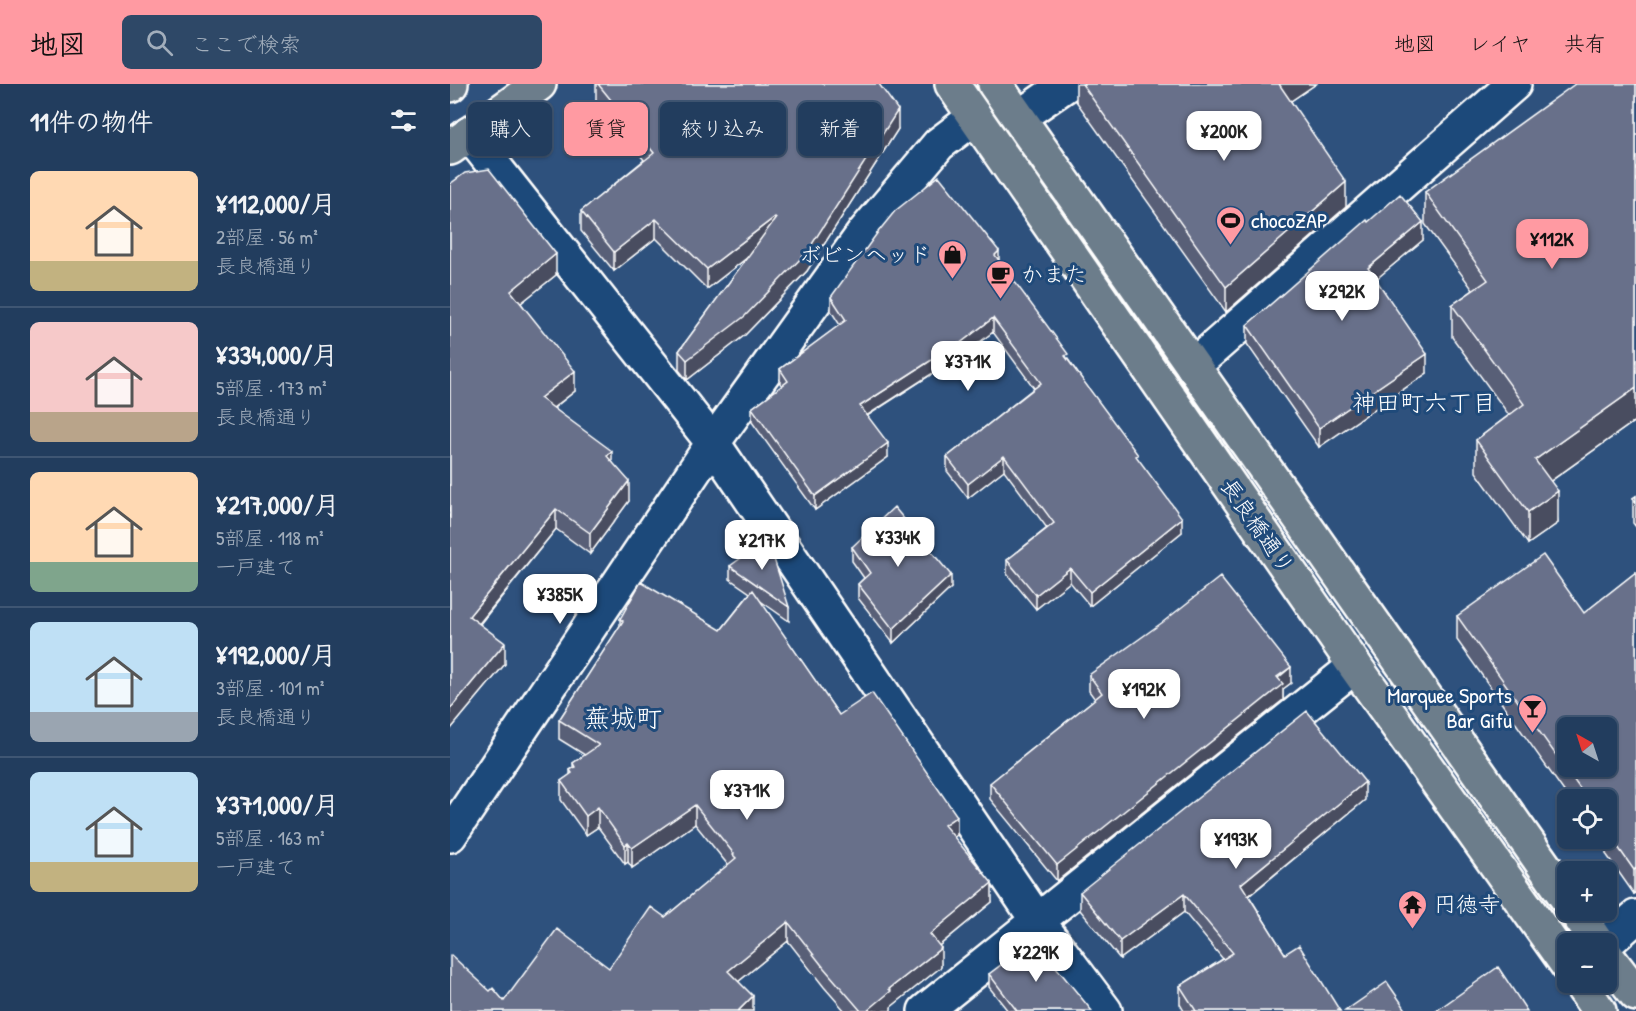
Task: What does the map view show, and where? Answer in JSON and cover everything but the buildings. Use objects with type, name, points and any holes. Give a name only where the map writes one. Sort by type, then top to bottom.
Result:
[{"type":"highway","points":[[460,141],[539,84]]},
{"type":"highway","name":"長良橋通り","points":[[952,84],[1355,666],[1557,951]]},
{"type":"highway","name":"長良橋通り","points":[[995,84],[1557,884]]},
{"type":"highway","points":[[1617,969],[1636,994]]},
{"type":"highway","points":[[1587,993],[1599,1011]]},
{"type":"street","points":[[1019,117],[1067,84]]},
{"type":"street","points":[[1193,366],[1514,84]]},
{"type":"street","points":[[450,835],[713,443],[863,234],[939,144],[975,117]]},
{"type":"street","points":[[460,141],[713,443],[1037,920],[1105,1011]]},
{"type":"street","points":[[925,1011],[1355,666]]},
{"type":"street","points":[[1617,934],[1636,917]]},
{"type":"place","name":"chocoZAP","points":[[1230,246]]},
{"type":"place","name":"ボビンヘッド","points":[[952,280]]},
{"type":"place","name":"かまた","points":[[1000,300]]},
{"type":"place","name":"Marquee Sports Bar Gifu","points":[[1533,734]]},
{"type":"place","name":"円徳寺","points":[[1413,930]]},
{"type":"district","name":"神田町六丁目","points":[[1424,402]]},
{"type":"district","name":"蕪城町","points":[[623,717]]}]
